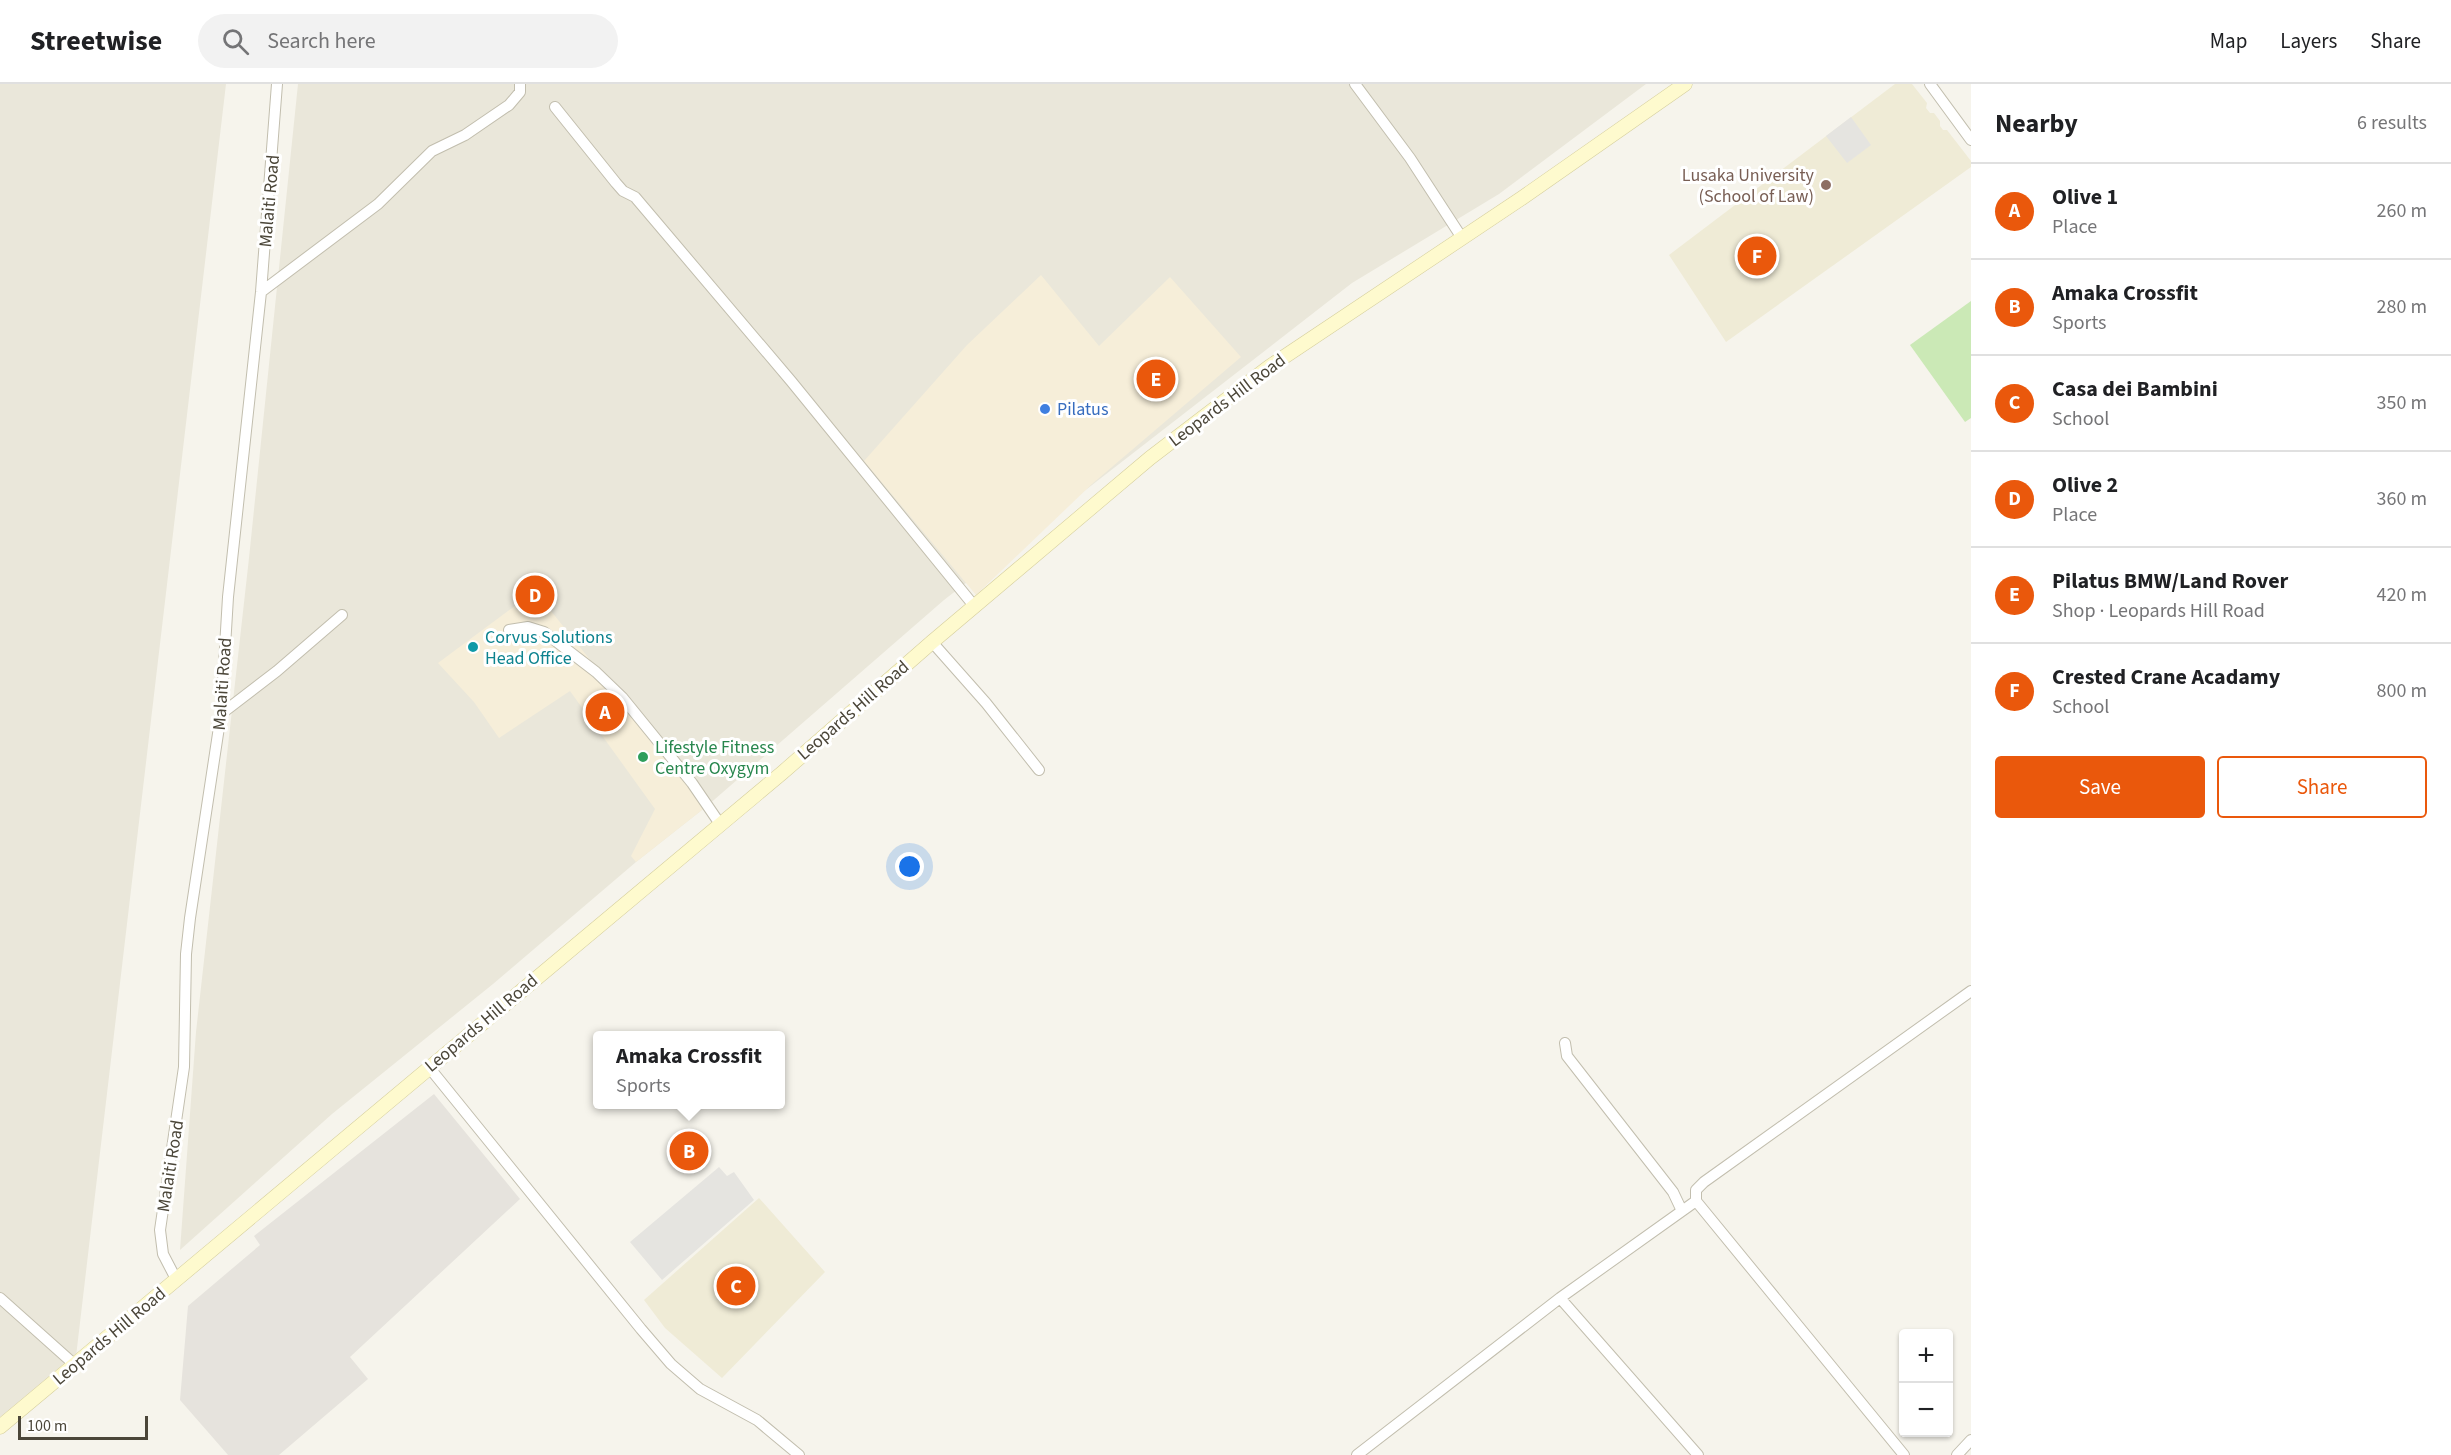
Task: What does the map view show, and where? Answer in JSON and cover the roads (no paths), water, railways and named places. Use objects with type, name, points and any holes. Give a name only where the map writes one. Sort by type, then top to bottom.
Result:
[{"type":"main road","name":"Leopards Hill Road","points":[[0,1426],[720,824],[1150,458],[1232,393],[1319,332],[1583,156],[1684,84]]},
{"type":"street","name":"Malaiti Road","points":[[176,1279],[163,1254],[160,1230],[185,1058],[186,954],[220,714],[228,597],[261,292],[277,84]]},
{"type":"street","points":[[261,292],[378,204],[432,151],[465,135],[509,105],[520,92],[520,84]]},
{"type":"street","points":[[1355,84],[1410,158],[1462,238]]},
{"type":"street","points":[[1930,84],[1971,140]]},
{"type":"street","points":[[555,108],[616,183],[635,197],[791,381],[975,607]]},
{"type":"street","points":[[220,714],[277,671],[342,615]]},
{"type":"street","points":[[509,630],[528,627],[544,632],[596,672],[622,697],[692,783],[720,824]]},
{"type":"street","points":[[932,642],[986,703],[1039,770]]},
{"type":"street","points":[[1904,1455],[1696,1201],[1696,1190],[1971,991]]},
{"type":"street","points":[[1565,1043],[1567,1056],[1673,1192],[1682,1211]]},
{"type":"street","points":[[429,1066],[671,1364],[700,1389],[764,1426],[800,1455]]},
{"type":"street","points":[[1358,1455],[1560,1298],[1696,1201]]},
{"type":"street","points":[[0,1298],[75,1365]]},
{"type":"street","points":[[1560,1298],[1698,1455]]},
{"type":"street","points":[[1957,1455],[1971,1440]]},
{"type":"place","name":"Lusaka University (School of Law)","points":[[1826,185]]},
{"type":"place","name":"Crested Crane Acadamy","points":[[1757,256]]},
{"type":"place","name":"Pilatus BMW/Land Rover","points":[[1156,379]]},
{"type":"place","name":"Pilatus","points":[[1045,409]]},
{"type":"place","name":"Olive 2","points":[[535,595]]},
{"type":"place","name":"Corvus Solutions Head Office","points":[[473,647]]},
{"type":"place","name":"Olive 1","points":[[605,712]]},
{"type":"place","name":"Lifestyle Fitness Centre Oxygym","points":[[643,757]]},
{"type":"place","name":"Amaka Crossfit","points":[[689,1151]]},
{"type":"place","name":"Casa dei Bambini","points":[[736,1286]]}]
